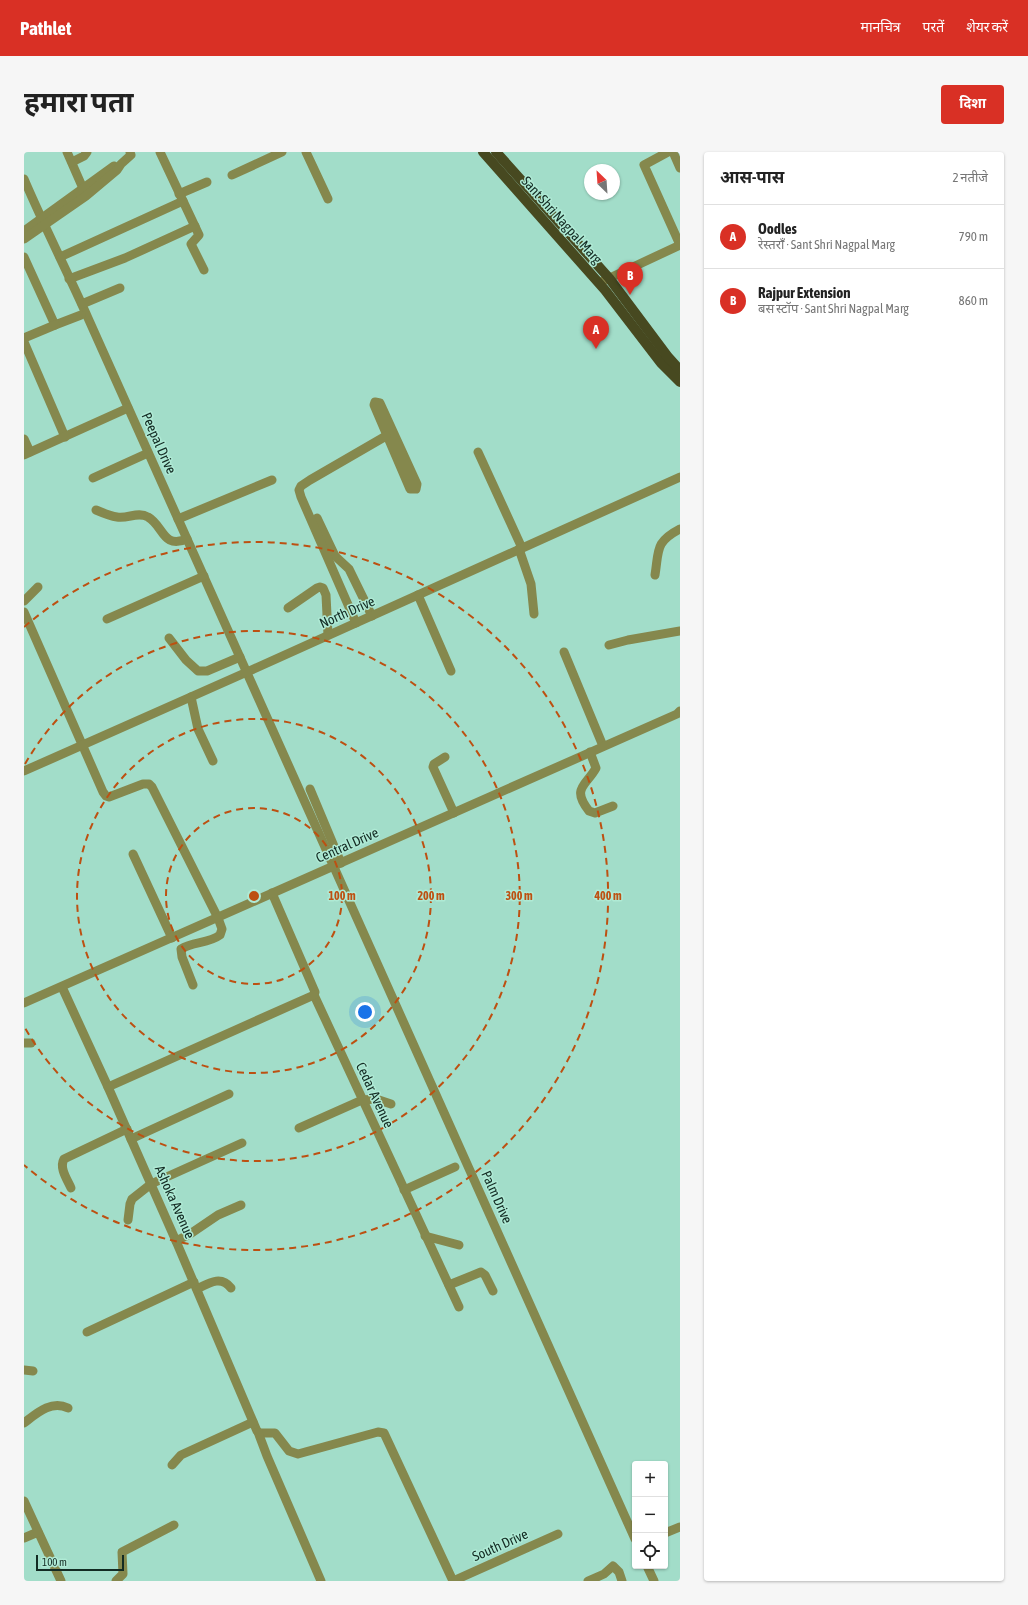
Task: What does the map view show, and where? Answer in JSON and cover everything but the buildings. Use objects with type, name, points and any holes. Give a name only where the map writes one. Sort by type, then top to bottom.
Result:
[{"type":"main road","name":"Sant Shri Nagpal Marg","points":[[483,152],[599,283],[662,363],[680,382]]},
{"type":"main road","name":"Sant Shri Nagpal Marg","points":[[496,152],[609,278],[668,357],[680,370]]},
{"type":"street","points":[[67,152],[84,192]]},
{"type":"street","points":[[72,162],[84,156],[87,152]]},
{"type":"street","points":[[24,232],[42,222],[117,170],[131,155],[130,152]]},
{"type":"street","points":[[160,152],[200,235],[191,244],[204,270]]},
{"type":"street","points":[[232,175],[282,152]]},
{"type":"street","points":[[306,152],[328,199]]},
{"type":"street","points":[[599,283],[680,245],[644,165],[668,152]]},
{"type":"street","points":[[673,152],[680,168]]},
{"type":"street","name":"Peepal Drive","points":[[24,179],[42,222],[82,304],[240,657],[337,865]]},
{"type":"street","points":[[60,257],[181,198],[207,182]]},
{"type":"street","points":[[24,239],[42,222]]},
{"type":"street","points":[[70,279],[125,258],[196,226]]},
{"type":"street","points":[[24,257],[55,325]]},
{"type":"street","points":[[82,304],[120,288]]},
{"type":"street","points":[[24,338],[81,315]]},
{"type":"street","points":[[24,342],[65,437]]},
{"type":"street","points":[[374,403],[380,403],[417,484],[416,489],[410,489],[386,436],[374,403]]},
{"type":"street","points":[[24,440],[27,454],[128,408]]},
{"type":"street","points":[[356,623],[299,490],[301,486],[310,480],[386,436]]},
{"type":"street","points":[[478,452],[521,548],[531,584],[534,614]]},
{"type":"street","points":[[93,478],[148,453]]},
{"type":"street","name":"North Drive","points":[[24,771],[328,636],[680,476]]},
{"type":"street","points":[[178,519],[272,480]]},
{"type":"street","points":[[96,510],[116,517],[142,514],[152,520],[167,538],[177,542],[187,539]]},
{"type":"street","points":[[317,518],[335,556],[349,569],[372,616]]},
{"type":"street","points":[[655,575],[660,543],[670,534],[680,529]]},
{"type":"street","points":[[107,619],[204,576]]},
{"type":"street","points":[[24,601],[38,587]]},
{"type":"street","points":[[288,608],[317,588],[323,588],[326,595],[328,636]]},
{"type":"street","points":[[418,595],[451,671]]},
{"type":"street","points":[[24,612],[103,792],[106,796],[116,795],[143,784],[149,784],[152,786],[218,918],[222,929],[220,936],[209,941],[181,949],[182,957],[193,985]]},
{"type":"street","points":[[609,645],[628,640],[680,631]]},
{"type":"street","points":[[169,638],[186,660],[198,672],[207,672],[240,657]]},
{"type":"street","points":[[564,652],[603,746]]},
{"type":"street","points":[[191,697],[198,729],[213,761]]},
{"type":"street","name":"Central Drive","points":[[24,1003],[454,813],[680,711]]},
{"type":"street","points":[[590,752],[596,768],[581,789],[583,801],[589,811],[595,813],[613,806]]},
{"type":"street","points":[[445,757],[436,762],[433,767],[454,813]]},
{"type":"street","points":[[310,789],[337,865]]},
{"type":"street","points":[[133,854],[172,938]]},
{"type":"street","name":"Palm Drive","points":[[337,865],[632,1533]]},
{"type":"street","name":"Cedar Avenue","points":[[272,894],[315,992],[314,996],[459,1307]]},
{"type":"street","name":"Ashoka Avenue","points":[[62,987],[127,1129],[196,1286],[321,1581]]},
{"type":"street","points":[[108,1087],[314,996]]},
{"type":"street","points":[[131,1139],[229,1094]]},
{"type":"street","points":[[299,1128],[362,1100],[376,1099],[391,1104]]},
{"type":"street","points":[[71,1188],[62,1168],[64,1159],[127,1129]]},
{"type":"street","points":[[128,1220],[132,1199],[151,1184],[242,1143]]},
{"type":"street","points":[[404,1190],[454,1167]]},
{"type":"street","points":[[176,1241],[218,1216],[241,1205]]},
{"type":"street","points":[[425,1236],[460,1245]]},
{"type":"street","points":[[449,1285],[481,1272],[485,1275],[493,1291]]},
{"type":"street","points":[[87,1332],[196,1286],[221,1280],[226,1282],[231,1288]]},
{"type":"street","points":[[24,1423],[37,1412],[52,1406],[59,1405],[68,1408]]},
{"type":"street","points":[[172,1465],[182,1455],[253,1422]]},
{"type":"street","points":[[258,1431],[275,1433],[289,1451],[298,1454],[378,1432],[384,1433],[456,1580]]},
{"type":"street","points":[[24,1501],[59,1580]]},
{"type":"street","points":[[116,1581],[123,1574],[122,1552],[174,1525]]},
{"type":"street","points":[[668,1532],[680,1527]]},
{"type":"street","points":[[24,1538],[38,1532]]},
{"type":"street","name":"South Drive","points":[[456,1580],[558,1534]]},
{"type":"street","points":[[588,1581],[604,1574],[613,1566],[619,1572],[622,1581]]},
{"type":"street","points":[[648,1569],[654,1581]]},
{"type":"place","name":"Rajpur Extension","points":[[630,295]]},
{"type":"place","name":"Oodles","points":[[596,349]]}]
